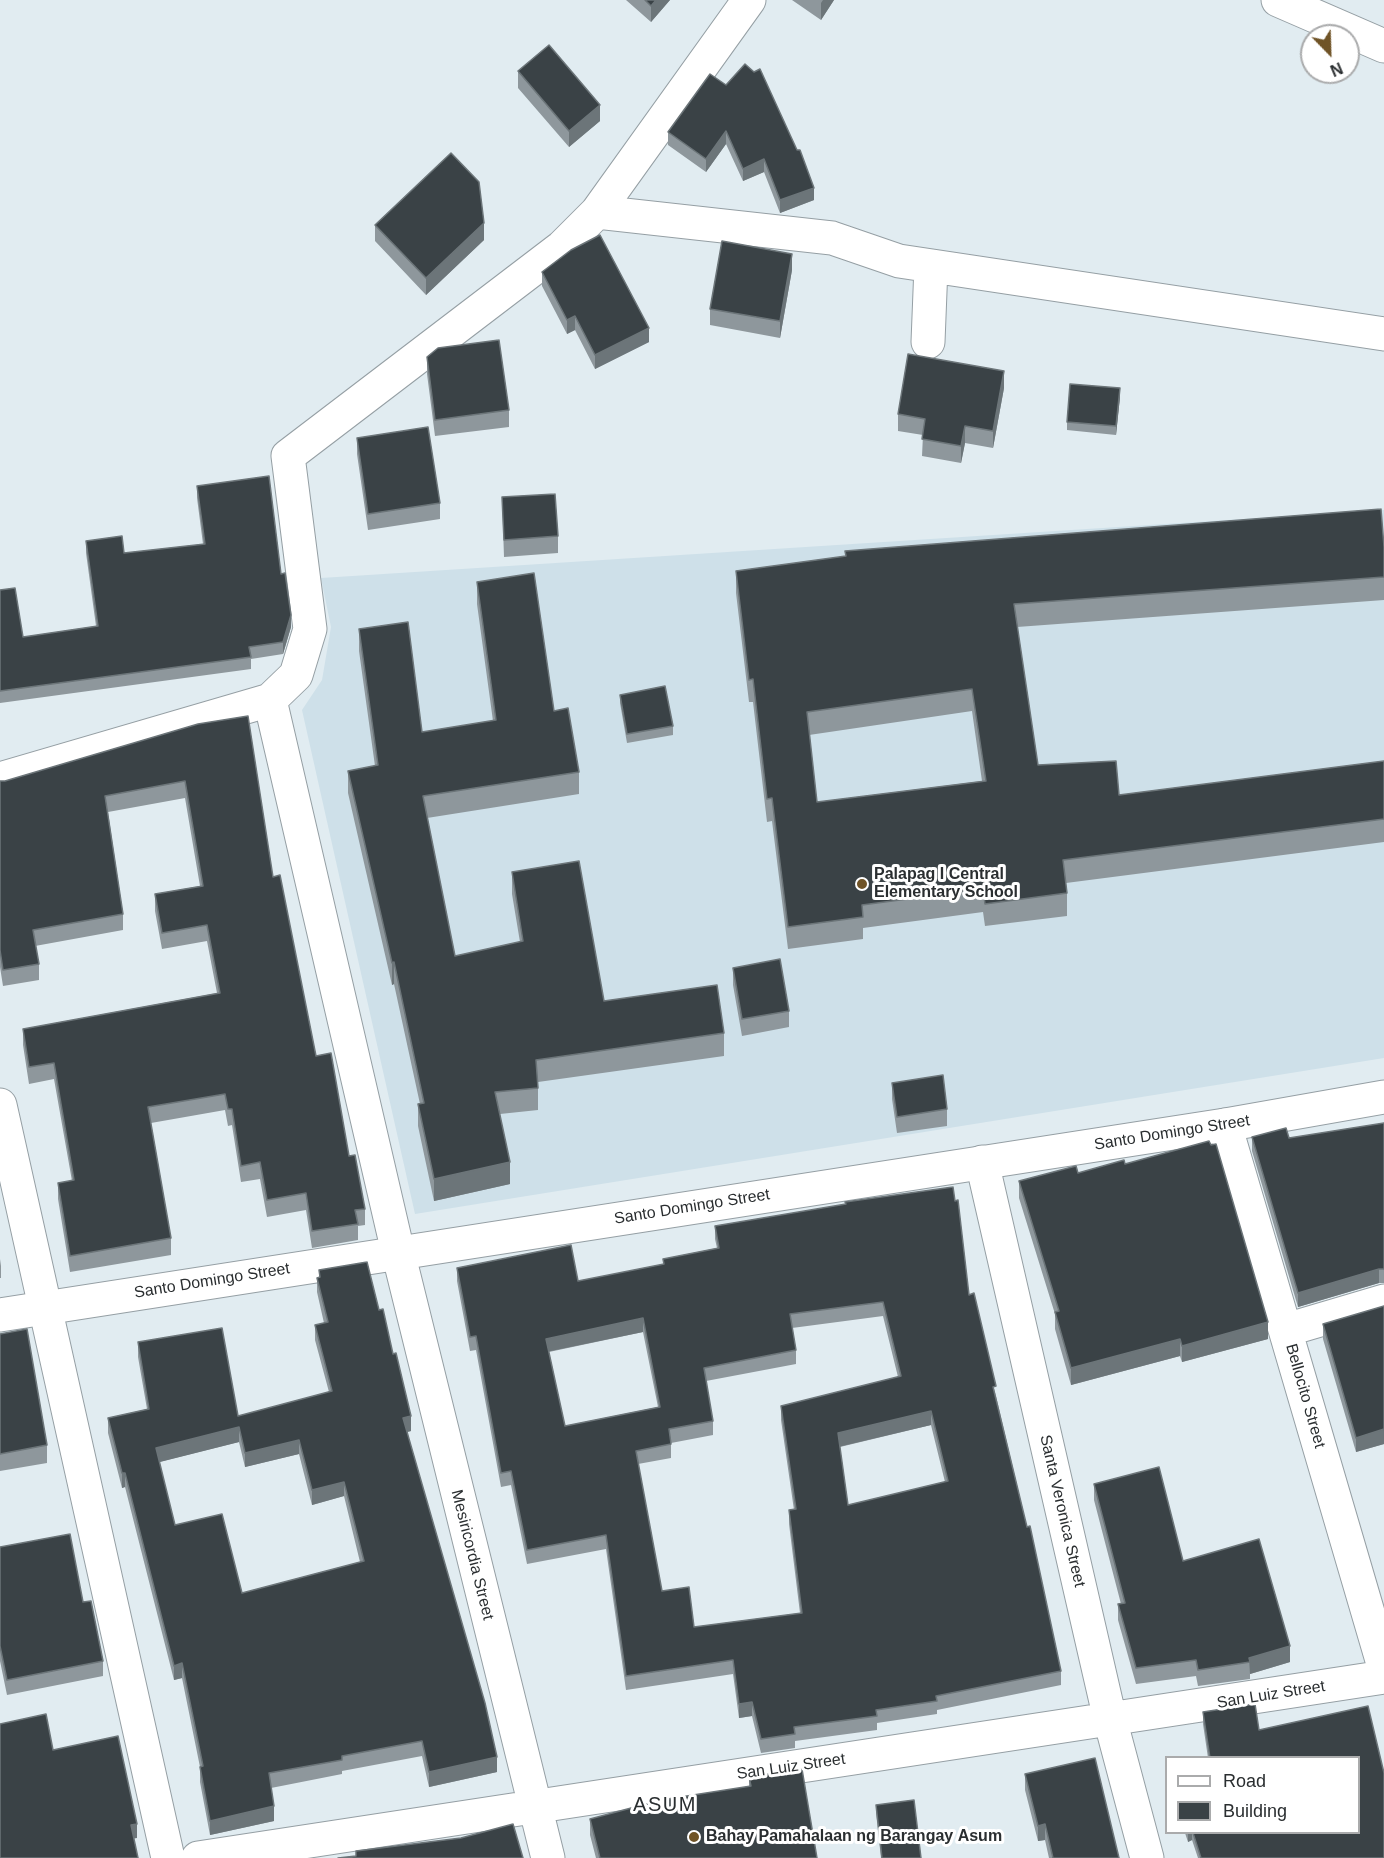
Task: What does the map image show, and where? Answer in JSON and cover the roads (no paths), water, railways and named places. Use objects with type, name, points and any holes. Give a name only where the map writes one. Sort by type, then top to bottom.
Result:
[{"type":"street","points":[[0,779],[270,700],[296,675],[310,629],[288,456],[562,247],[597,212],[749,0]]},
{"type":"street","points":[[1278,0],[1384,46]]},
{"type":"street","points":[[597,212],[832,238],[900,261],[1384,334]]},
{"type":"street","points":[[928,342],[931,266]]},
{"type":"street","name":"Mesiricordia Street","points":[[270,700],[398,1252],[532,1805],[548,1858]]},
{"type":"street","name":"Santo Domingo Street","points":[[0,1315],[1225,1125],[1384,1097]]},
{"type":"street","points":[[0,1105],[168,1858]]},
{"type":"street","name":"Bellocito Street","points":[[1225,1125],[1384,1667]]},
{"type":"street","name":"Santa Veronica Street","points":[[982,1162],[1110,1719],[1147,1858]]},
{"type":"street","points":[[1286,1330],[1384,1301]]},
{"type":"street","name":"San Luiz Street","points":[[198,1858],[532,1805],[1384,1677]]},
{"type":"place","name":"Palapag I Central Elementary School","points":[[862,884]]},
{"type":"place","name":"Bahay Pamahalaan ng Barangay Asum","points":[[694,1837]]},
{"type":"district","name":"ASUM","points":[[665,1805]]}]
